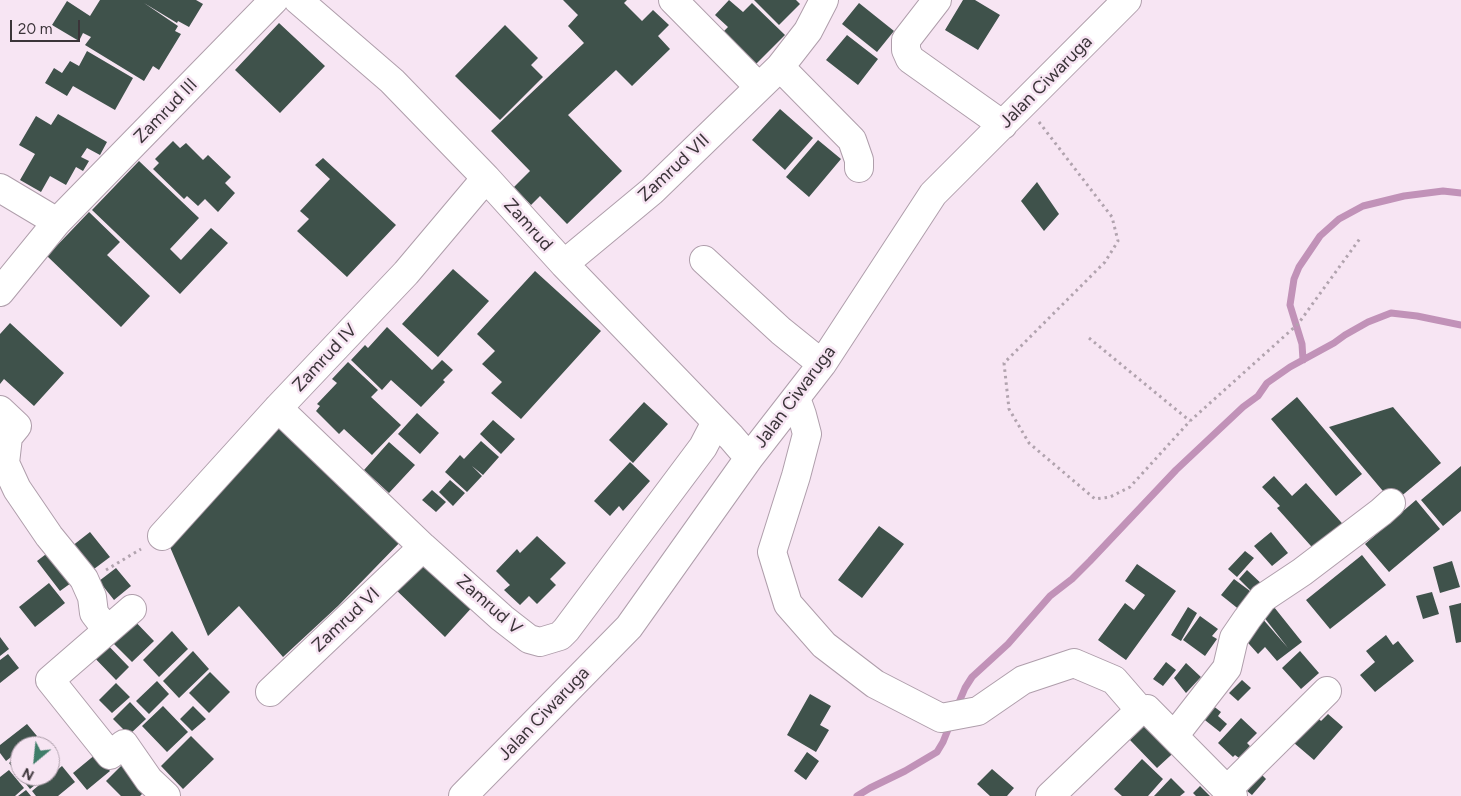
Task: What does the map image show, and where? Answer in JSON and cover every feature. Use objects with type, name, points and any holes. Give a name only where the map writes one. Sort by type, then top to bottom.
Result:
[{"type":"street","name":"Zamrud III","points":[[0,292],[57,222],[274,0]]},
{"type":"street","name":"Zamrud","points":[[298,0],[392,81],[486,178],[564,264],[749,458]]},
{"type":"street","points":[[673,0],[759,87]]},
{"type":"street","name":"Zamrud VII","points":[[564,264],[652,191],[780,67],[808,31],[824,0]]},
{"type":"street","points":[[937,0],[906,40],[906,50],[910,59],[1003,125]]},
{"type":"street","name":"Jalan Ciwaruga","points":[[464,796],[629,627],[749,458],[822,364],[933,194],[1128,0]]},
{"type":"street","points":[[780,67],[852,140],[859,160],[859,168]]},
{"type":"street","name":"Zamrud IV","points":[[155,540],[406,273],[486,178]]},
{"type":"street","points":[[0,188],[57,222]]},
{"type":"street","points":[[704,260],[781,331],[822,364]]},
{"type":"street","points":[[796,398],[807,434],[772,552],[788,604],[824,645],[875,684],[941,718],[978,711],[1023,680],[1074,663],[1114,680],[1140,710]]},
{"type":"street","name":"Zamrud V","points":[[278,408],[423,547],[502,618],[529,639],[540,642],[560,636],[566,630],[703,447],[716,422]]},
{"type":"street","points":[[0,410],[17,426],[8,437],[4,449],[5,463],[17,489],[49,536],[86,584],[92,597],[94,613],[107,630]]},
{"type":"street","points":[[1174,736],[1227,668],[1234,638],[1263,598],[1302,572],[1391,503]]},
{"type":"street","name":"Zamrud VI","points":[[270,692],[423,547]]},
{"type":"street","points":[[132,609],[50,680],[110,755],[124,744],[149,780],[166,796]]},
{"type":"street","points":[[1050,796],[1140,710],[1147,708],[1230,793],[1327,691]]},
{"type":"path","points":[[1024,104],[1112,217],[1118,242],[1105,262],[1004,363],[1009,409],[1029,443],[1095,499],[1110,497],[1130,488],[1190,421],[1298,324],[1361,237]]},
{"type":"path","points":[[1089,338],[1190,421]]},
{"type":"path","points":[[86,584],[155,540]]},
{"type":"building","points":[[100,0],[196,0],[203,4],[189,27],[178,21],[177,23],[144,3],[178,26],[175,31],[181,34],[159,70],[153,66],[144,81],[85,45],[91,37],[83,33],[79,41],[52,25],[67,1],[90,16]]},
{"type":"building","points":[[563,0],[627,0],[624,3],[642,21],[653,10],[669,25],[658,36],[670,49],[632,86],[616,70],[568,115],[622,171],[567,224],[540,196],[531,205],[514,187],[530,171],[491,131],[584,43],[568,26],[578,15]]},
{"type":"building","points":[[729,0],[743,12],[752,3],[785,35],[755,65],[723,32],[728,27],[715,15]]},
{"type":"building","points":[[754,0],[796,0],[800,4],[779,25]]},
{"type":"building","points":[[963,0],[975,0],[1000,15],[978,50],[945,30]]},
{"type":"building","points":[[859,3],[894,31],[877,52],[842,24]]},
{"type":"building","points":[[279,23],[325,66],[280,113],[235,70]]},
{"type":"building","points":[[505,25],[538,58],[531,65],[543,77],[500,120],[455,76]]},
{"type":"building","points":[[847,35],[878,59],[858,85],[826,60]]},
{"type":"building","points":[[87,51],[133,78],[115,110],[73,86],[67,96],[45,83],[54,68],[62,73],[70,61],[79,66]]},
{"type":"building","points":[[780,109],[813,138],[785,170],[752,140]]},
{"type":"building","points":[[58,114],[107,142],[100,155],[87,148],[81,157],[89,161],[83,171],[76,167],[66,185],[50,176],[41,192],[20,180],[35,154],[19,145],[36,116],[51,125]]},
{"type":"building","points":[[818,140],[841,159],[809,197],[786,177]]},
{"type":"building","points":[[173,141],[180,148],[186,143],[203,160],[208,155],[231,177],[225,183],[235,193],[218,212],[205,199],[198,206],[187,196],[184,199],[153,169],[159,163],[155,159]]},
{"type":"building","points":[[323,158],[396,225],[347,277],[297,231],[309,219],[300,211],[330,179],[315,165]]},
{"type":"building","points":[[139,161],[199,218],[170,249],[181,260],[211,228],[228,243],[180,294],[92,210]]},
{"type":"building","points":[[1037,182],[1059,214],[1044,231],[1021,201]]},
{"type":"building","points":[[89,212],[120,242],[107,255],[150,296],[121,327],[47,256]]},
{"type":"building","points":[[453,269],[489,301],[438,357],[402,324]]},
{"type":"building","points":[[535,271],[601,331],[521,419],[491,393],[502,382],[482,364],[495,351],[477,334]]},
{"type":"building","points":[[10,323],[64,373],[34,406],[4,379],[0,384],[0,334]]},
{"type":"building","points":[[387,327],[432,370],[442,360],[453,370],[443,380],[445,382],[421,407],[391,380],[382,390],[351,360],[365,345],[368,348]]},
{"type":"building","points":[[348,362],[378,390],[371,397],[401,425],[372,455],[344,429],[339,434],[316,411],[320,406],[317,404],[337,383],[332,379]]},
{"type":"building","points":[[1297,397],[1362,474],[1336,496],[1271,419]]},
{"type":"building","points":[[644,402],[668,424],[633,463],[609,440]]},
{"type":"building","points":[[1393,407],[1441,463],[1393,503],[1329,427]]},
{"type":"building","points":[[417,413],[439,433],[420,454],[398,434]]},
{"type":"building","points":[[493,420],[515,439],[501,454],[480,434]]},
{"type":"building","points":[[282,421],[406,536],[338,606],[283,657],[239,606],[208,636],[170,547]]},
{"type":"building","points":[[481,441],[499,457],[483,475],[472,466],[482,476],[467,492],[445,472],[460,455],[464,459]]},
{"type":"building","points":[[389,442],[415,465],[389,493],[364,470]]},
{"type":"building","points":[[630,462],[650,481],[623,511],[619,506],[610,516],[594,501]]},
{"type":"building","points":[[1461,466],[1461,511],[1443,526],[1421,500]]},
{"type":"building","points":[[1274,476],[1292,496],[1306,483],[1349,531],[1319,555],[1277,508],[1280,506],[1262,487]]},
{"type":"building","points":[[450,480],[465,493],[453,506],[439,492]]},
{"type":"building","points":[[432,490],[446,502],[436,512],[422,500]]},
{"type":"building","points":[[1416,500],[1440,529],[1389,572],[1365,544]]},
{"type":"building","points":[[879,526],[904,544],[862,598],[838,580]]},
{"type":"building","points":[[90,532],[110,557],[86,575],[67,550]]},
{"type":"building","points":[[1271,532],[1288,553],[1272,566],[1254,546]]},
{"type":"building","points":[[537,536],[566,563],[550,579],[556,585],[537,604],[529,596],[520,605],[504,590],[510,585],[496,571],[517,549],[520,553]]},
{"type":"building","points":[[54,548],[78,578],[60,591],[37,561]]},
{"type":"building","points":[[1245,551],[1254,558],[1237,577],[1228,569]]},
{"type":"building","points":[[1362,555],[1386,585],[1330,629],[1306,600]]},
{"type":"building","points":[[425,556],[475,604],[445,637],[393,587]]},
{"type":"building","points":[[1452,561],[1460,587],[1440,593],[1433,567]]},
{"type":"building","points":[[1137,564],[1176,591],[1126,660],[1098,640],[1125,603],[1134,610],[1145,595],[1125,581]]},
{"type":"building","points":[[116,568],[131,586],[114,600],[99,581]]},
{"type":"building","points":[[1247,570],[1265,587],[1256,596],[1239,579]]},
{"type":"building","points":[[1234,579],[1254,594],[1241,611],[1221,595]]},
{"type":"building","points":[[49,583],[65,603],[35,627],[19,607]]},
{"type":"building","points":[[1432,592],[1439,614],[1423,619],[1416,596]]},
{"type":"building","points":[[1461,603],[1461,642],[1456,643],[1449,606]]},
{"type":"building","points":[[1188,607],[1197,613],[1181,641],[1171,635]]},
{"type":"building","points":[[1274,607],[1302,642],[1277,661],[1265,647],[1258,654],[1241,635],[1261,617],[1288,648],[1263,616]]},
{"type":"building","points":[[129,615],[154,641],[132,662],[107,637]]},
{"type":"building","points":[[1200,616],[1218,629],[1212,636],[1217,639],[1205,656],[1183,640]]},
{"type":"building","points":[[172,631],[188,649],[159,677],[143,660]]},
{"type":"building","points":[[1386,635],[1393,645],[1398,641],[1414,661],[1375,692],[1360,675],[1375,662],[1366,651]]},
{"type":"building","points":[[0,637],[9,649],[0,656]]},
{"type":"building","points":[[101,638],[129,667],[116,680],[88,651]]},
{"type":"building","points":[[193,651],[209,669],[179,698],[163,681]]},
{"type":"building","points":[[1300,651],[1319,673],[1301,689],[1282,668]]},
{"type":"building","points":[[8,654],[19,668],[0,683],[0,660]]},
{"type":"building","points":[[1166,662],[1176,670],[1163,686],[1153,679]]},
{"type":"building","points":[[1186,663],[1201,677],[1186,693],[1174,678]]},
{"type":"building","points":[[210,672],[230,692],[209,713],[189,693]]},
{"type":"building","points":[[1242,680],[1251,688],[1238,701],[1229,693]]},
{"type":"building","points":[[157,681],[169,694],[149,714],[136,701]]},
{"type":"building","points":[[116,683],[130,697],[112,713],[99,700]]},
{"type":"building","points":[[810,694],[831,706],[820,725],[829,730],[816,752],[787,735]]},
{"type":"building","points":[[130,702],[146,719],[129,735],[113,719]]},
{"type":"building","points":[[1212,705],[1221,712],[1218,716],[1227,724],[1220,732],[1201,717]]},
{"type":"building","points":[[163,706],[188,732],[167,752],[142,726]]},
{"type":"building","points":[[193,706],[206,719],[192,731],[180,719]]},
{"type":"building","points":[[1314,706],[1323,714],[1319,719],[1321,721],[1328,714],[1343,727],[1314,760],[1287,737]]},
{"type":"building","points":[[1154,717],[1182,745],[1157,768],[1130,740]]},
{"type":"building","points":[[1241,718],[1257,733],[1247,743],[1250,746],[1239,758],[1235,755],[1233,757],[1218,743]]},
{"type":"building","points":[[27,724],[37,736],[12,736]]},
{"type":"building","points":[[191,736],[214,759],[183,789],[161,766]]},
{"type":"building","points":[[10,737],[10,758],[6,761],[0,753],[0,745]]},
{"type":"building","points":[[807,752],[819,761],[806,780],[794,771]]},
{"type":"building","points":[[96,754],[110,771],[87,790],[73,773]]},
{"type":"building","points":[[1142,759],[1163,779],[1148,796],[1122,796],[1114,789]]},
{"type":"building","points":[[125,762],[149,787],[140,796],[121,796],[106,781]]},
{"type":"building","points":[[62,766],[75,782],[58,796],[36,796],[32,791],[38,786],[60,786],[60,768]]},
{"type":"building","points":[[1257,766],[1264,773],[1262,775],[1266,779],[1252,795],[1247,791],[1250,788],[1243,781]]},
{"type":"building","points":[[992,769],[1014,788],[1007,796],[990,796],[977,784]]},
{"type":"building","points":[[9,770],[10,786],[22,786],[24,788],[15,796],[0,796],[0,777]]},
{"type":"building","points":[[1171,778],[1185,792],[1180,796],[1154,796]]},
{"type":"building","points":[[1200,786],[1210,796],[1196,796],[1193,793]]},
{"type":"building","points":[[26,790],[31,796],[18,796]]},
{"type":"waterway","points":[[1303,360],[1302,344],[1290,305],[1294,279],[1299,267],[1320,236],[1339,219],[1363,206],[1404,196],[1443,191],[1461,193]]},
{"type":"waterway","points":[[957,707],[972,677],[1008,644],[1050,596],[1072,579],[1090,561],[1176,470],[1243,407],[1258,396],[1267,383],[1290,367],[1368,322],[1391,313],[1461,325]]},
{"type":"waterway","points":[[857,796],[937,752],[951,722]]}]
